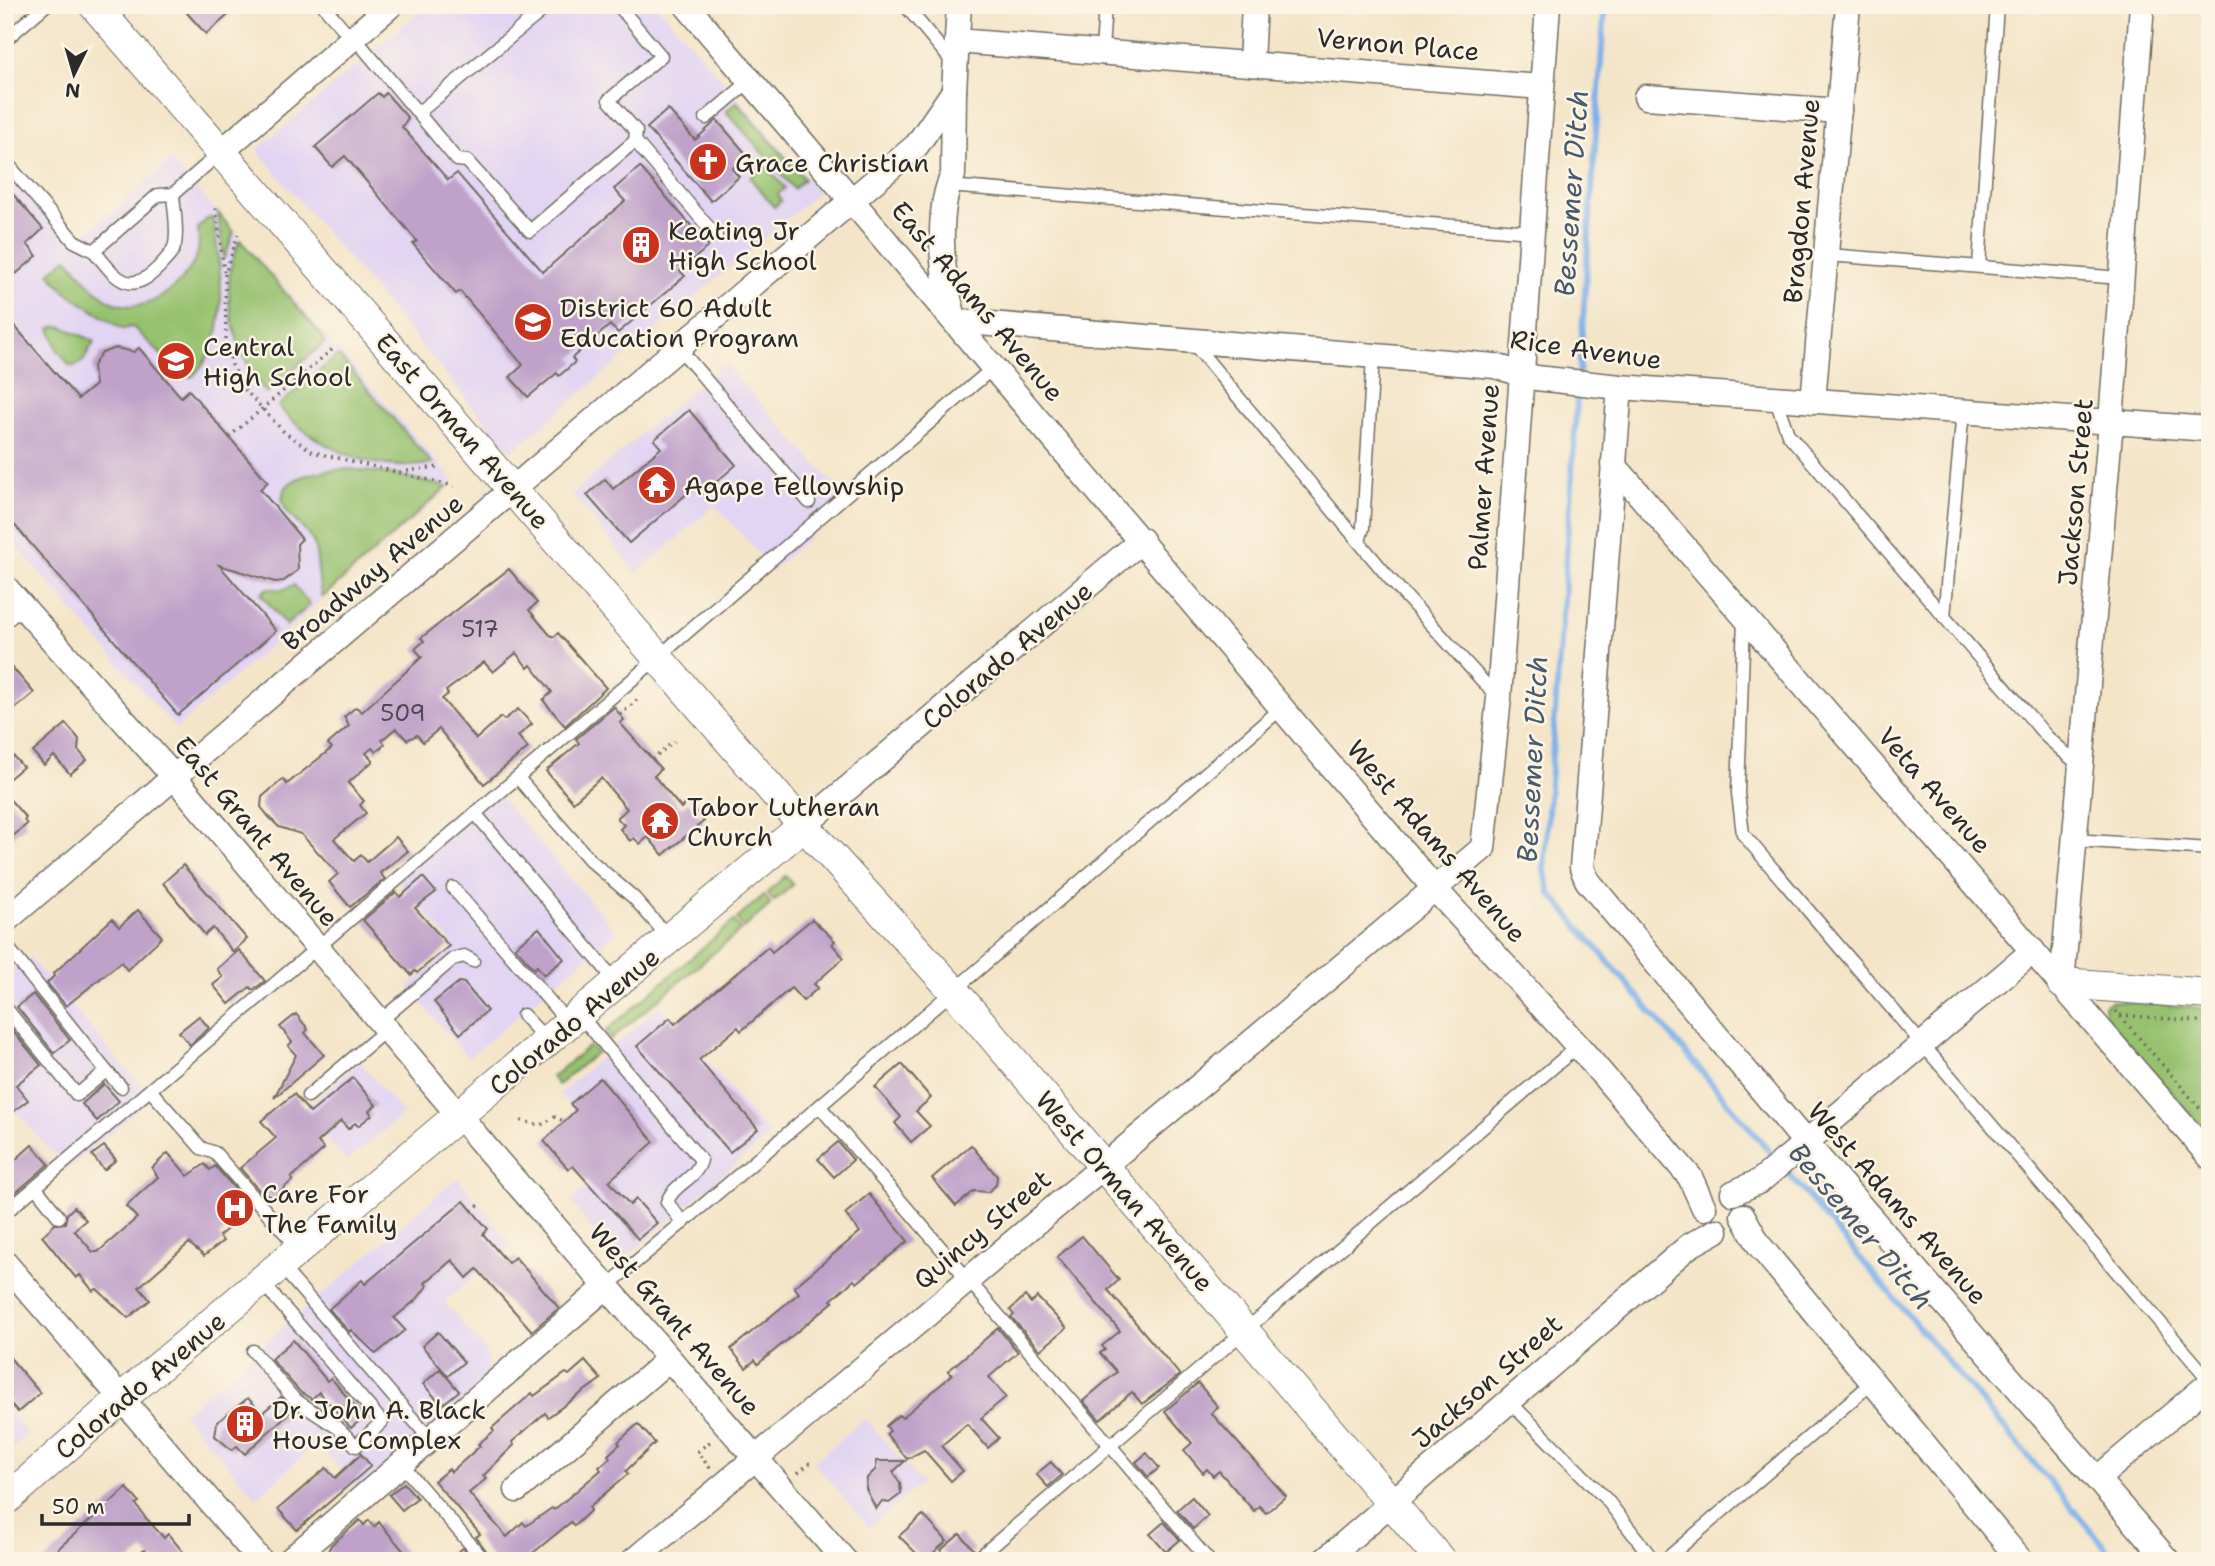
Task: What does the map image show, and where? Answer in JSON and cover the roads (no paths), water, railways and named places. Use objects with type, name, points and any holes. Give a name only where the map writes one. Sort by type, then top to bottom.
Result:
[{"type":"street","name":"East Orman Avenue","points":[[94,5],[803,826]]},
{"type":"street","points":[[220,153],[391,5]]},
{"type":"street","name":"East Adams Avenue","points":[[686,5],[1142,540]]},
{"type":"street","points":[[955,321],[942,271],[947,186],[953,174],[959,5]]},
{"type":"street","points":[[1251,62],[1254,5]]},
{"type":"street","name":"Palmer Avenue","points":[[1435,889],[1483,848],[1499,698],[1548,5]]},
{"type":"street","name":"Bragdon Avenue","points":[[1814,401],[1848,5]]},
{"type":"street","name":"Jackson Street","points":[[2062,983],[2111,421],[2142,5]]},
{"type":"street","name":"Vernon Place","points":[[957,41],[1541,86]]},
{"type":"street","name":"Broadway Avenue","points":[[5,921],[515,490],[917,145],[955,78]]},
{"type":"street","points":[[1646,97],[1839,111]]},
{"type":"street","name":"Rice Avenue","points":[[955,321],[1495,366],[1536,378],[1620,387],[2210,429]]},
{"type":"street","points":[[1613,464],[1620,387]]},
{"type":"street","name":"West Adams Avenue","points":[[1613,464],[1582,868],[1587,880],[1798,1148],[2098,1478],[2168,1561]]},
{"type":"street","name":"Veta Avenue","points":[[1613,464],[2210,1157]]},
{"type":"street","name":"West Adams Avenue","points":[[1142,540],[1435,889],[1578,1046],[1690,1177],[1759,1245],[2017,1559]]},
{"type":"street","name":"Colorado Avenue","points":[[5,1501],[122,1398],[460,1117],[1142,540]]},
{"type":"street","name":"East Grant Avenue","points":[[5,587],[14,615],[175,778],[460,1117]]},
{"type":"street","name":"West Orman Avenue","points":[[803,826],[953,989],[1441,1561]]},
{"type":"street","name":"Quincy Street","points":[[632,1561],[1435,889]]},
{"type":"street","name":"Jackson Street","points":[[1324,1561],[1689,1246],[1758,1182],[2034,951]]},
{"type":"street","points":[[2062,983],[2210,994]]},
{"type":"street","name":"West Grant Avenue","points":[[460,1117],[845,1561]]},
{"type":"street","points":[[5,1263],[261,1561]]},
{"type":"street","points":[[289,1561],[607,1286]]},
{"type":"street","points":[[517,1490],[669,1359]]},
{"type":"street","points":[[2098,1478],[2210,1382]]},
{"type":"lane","points":[[5,40],[46,5]]},
{"type":"lane","points":[[323,5],[457,160],[467,161],[530,231],[635,141],[636,131],[609,100],[661,57],[618,5]]},
{"type":"lane","points":[[418,113],[549,5]]},
{"type":"lane","points":[[905,5],[955,78]]},
{"type":"lane","points":[[1102,51],[1105,5]]},
{"type":"lane","points":[[1979,266],[1997,5]]},
{"type":"lane","points":[[706,118],[751,80]]},
{"type":"lane","points":[[635,141],[716,236]]},
{"type":"lane","points":[[94,251],[158,195],[173,194],[220,153]]},
{"type":"lane","points":[[5,162],[74,242],[94,251],[118,279],[127,283],[145,280],[174,249],[173,194]]},
{"type":"lane","points":[[947,186],[1532,232]]},
{"type":"lane","points":[[1828,255],[2121,278]]},
{"type":"lane","points":[[1192,342],[1359,541],[1499,698]]},
{"type":"lane","points":[[679,348],[809,502]]},
{"type":"lane","points":[[1359,541],[1363,528],[1373,356]]},
{"type":"lane","points":[[5,1213],[518,778],[994,367]]},
{"type":"lane","points":[[1775,398],[1788,434],[2046,737],[2081,766]]},
{"type":"lane","points":[[1944,617],[1964,411]]},
{"type":"lane","points":[[1744,615],[1738,793],[1744,834],[2210,1382]]},
{"type":"lane","points":[[607,1286],[821,1108],[953,989],[1283,707]]},
{"type":"lane","points":[[518,778],[590,860],[634,898],[670,939]]},
{"type":"lane","points":[[475,813],[618,983]]},
{"type":"lane","points":[[2074,839],[2210,849]]},
{"type":"lane","points":[[453,888],[566,1027],[701,1160],[698,1171],[670,1195],[667,1202],[683,1223]]},
{"type":"lane","points":[[5,944],[121,1087]]},
{"type":"lane","points":[[308,1096],[453,959],[464,956],[473,961]]},
{"type":"lane","points":[[5,1007],[77,1096],[106,1071]]},
{"type":"lane","points":[[523,1015],[566,1027]]},
{"type":"lane","points":[[975,1561],[1578,1046]]},
{"type":"lane","points":[[151,1091],[201,1148],[215,1153],[281,1266],[382,1422],[356,1446],[317,1413],[301,1406],[253,1351]]},
{"type":"lane","points":[[821,1108],[1209,1561]]},
{"type":"lane","points":[[36,1188],[59,1217]]},
{"type":"lane","points":[[281,1266],[430,1439]]},
{"type":"lane","points":[[1664,1561],[1873,1382]]},
{"type":"lane","points":[[1509,1401],[1607,1500],[1654,1561]]},
{"type":"lane","points":[[401,1464],[485,1561]]},
{"type":"waterway","name":"Bessemer Ditch","points":[[1579,376],[1605,5]]},
{"type":"waterway","name":"Bessemer Ditch","points":[[1578,387],[1544,869],[1550,893],[1776,1159]]},
{"type":"waterway","name":"Bessemer Ditch","points":[[1783,1167],[2117,1561]]},
{"type":"place","name":"Grace Christian","points":[[708,162]]},
{"type":"place","name":"Keating Jr High School","points":[[641,245]]},
{"type":"place","name":"District 60 Adult Education Program","points":[[533,322]]},
{"type":"place","name":"Central High School","points":[[176,361]]},
{"type":"place","name":"Agape Fellowship","points":[[657,485]]},
{"type":"place","name":"Tabor Lutheran Church","points":[[660,821]]},
{"type":"place","name":"Care For The Family","points":[[235,1208]]},
{"type":"place","name":"Dr. John A. Black House Complex","points":[[245,1424]]}]
